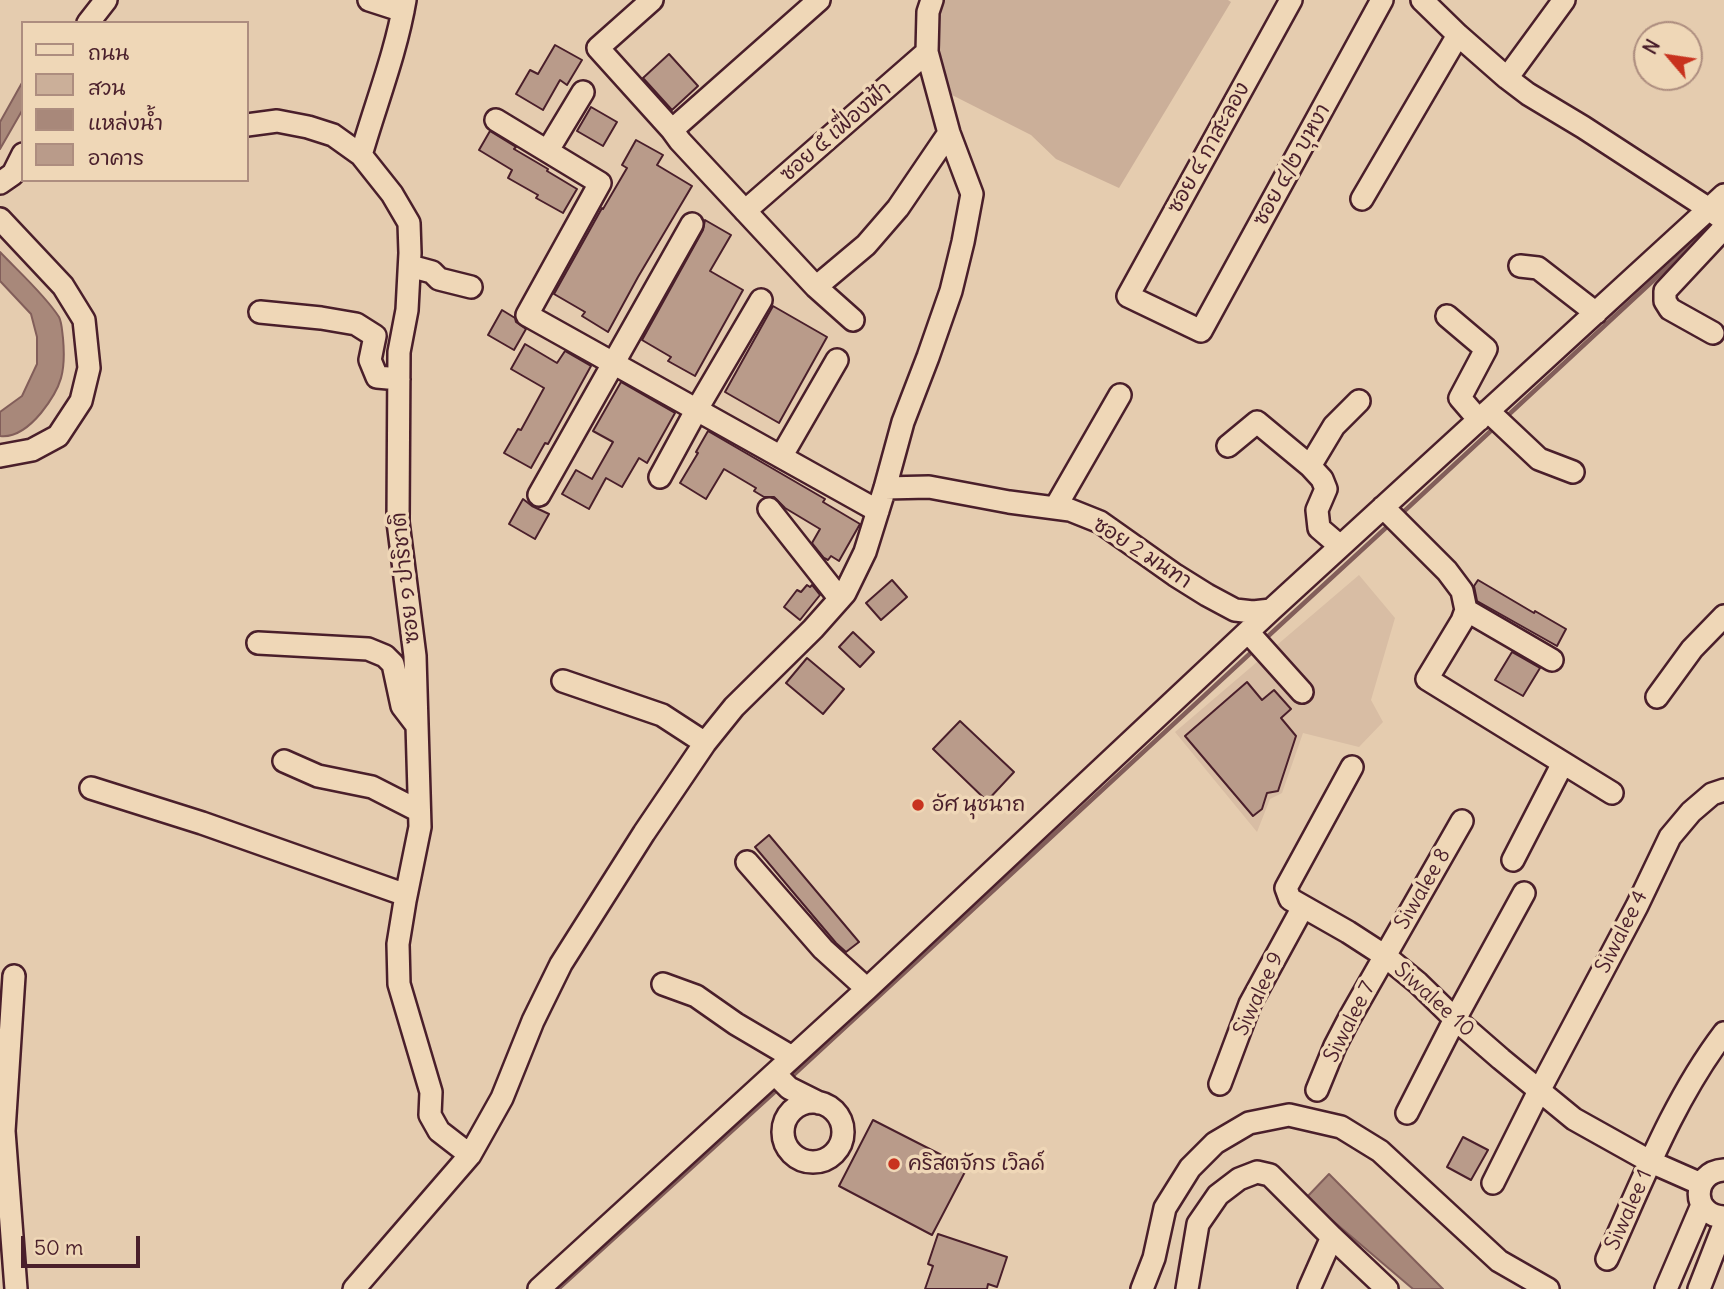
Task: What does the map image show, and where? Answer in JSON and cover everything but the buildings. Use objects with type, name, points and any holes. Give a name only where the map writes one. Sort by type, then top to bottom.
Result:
[{"type":"street","points":[[90,21],[106,0]]},
{"type":"street","points":[[361,155],[387,77],[404,6],[369,0]]},
{"type":"street","points":[[652,0],[598,48],[816,287],[853,320]]},
{"type":"street","points":[[673,130],[819,0]]},
{"type":"street","points":[[354,1289],[470,1155],[502,1098],[533,1021],[561,964],[705,743],[734,707],[840,599],[865,552],[903,422],[951,291],[972,194],[949,133],[927,52],[928,12],[932,0]]},
{"type":"street","name":"ซอย ๔ กาสะลอง","points":[[1201,331],[1128,296],[1291,0]]},
{"type":"street","name":"ซอย ๔/๒ บุหงา","points":[[1201,331],[1382,0]]},
{"type":"street","points":[[539,1289],[781,1080],[792,1057],[1251,636],[1271,610],[1340,546],[1392,515],[1483,416],[1596,313],[1719,208],[1528,94],[1458,35],[1422,0]]},
{"type":"street","points":[[1507,78],[1564,0]]},
{"type":"street","points":[[1362,200],[1458,35]]},
{"type":"street","name":"ซอย ๕ เฟื่องฟ้า","points":[[746,211],[927,52]]},
{"type":"street","points":[[548,150],[583,92]]},
{"type":"street","points":[[496,120],[600,183],[527,315],[878,510]]},
{"type":"street","name":"ซอย ๑ ปาริชาติ","points":[[248,125],[277,121],[333,135],[361,155],[392,194],[409,223],[407,310],[399,352],[398,522],[415,656],[420,827],[398,944],[399,985],[431,1092],[430,1115],[439,1131],[470,1155]]},
{"type":"street","points":[[816,287],[866,245],[898,208],[949,133]]},
{"type":"street","points":[[0,183],[13,174],[21,158]]},
{"type":"street","points":[[0,219],[63,286],[84,320],[89,369],[81,401],[58,436],[32,450],[0,457]]},
{"type":"street","points":[[539,495],[692,224]]},
{"type":"street","points":[[1713,333],[1670,309],[1665,301],[1665,291],[1724,228]]},
{"type":"street","points":[[410,266],[421,267],[442,280],[471,287]]},
{"type":"street","points":[[1520,266],[1538,268],[1596,313]]},
{"type":"street","points":[[660,477],[696,409],[761,300]]},
{"type":"street","points":[[260,312],[356,324],[375,336],[370,360],[377,377],[399,379]]},
{"type":"street","points":[[1447,316],[1486,349],[1460,398],[1506,430],[1539,458],[1573,472]]},
{"type":"street","points":[[781,457],[837,360]]},
{"type":"street","points":[[1055,508],[1120,395]]},
{"type":"street","points":[[1310,466],[1334,426],[1359,401]]},
{"type":"street","points":[[1228,446],[1257,422],[1310,466],[1322,479],[1326,489],[1317,510],[1319,528],[1340,546]]},
{"type":"street","name":"ซอย 2 มนทา","points":[[885,488],[929,487],[1070,510],[1100,522],[1175,575],[1235,610],[1271,610]]},
{"type":"street","points":[[769,509],[840,599]]},
{"type":"street","points":[[1392,515],[1462,591],[1466,610],[1462,621],[1427,679],[1612,793]]},
{"type":"street","points":[[1466,610],[1552,660]]},
{"type":"street","points":[[1657,697],[1692,649],[1724,616]]},
{"type":"street","points":[[1251,636],[1302,692]]},
{"type":"street","points":[[258,643],[368,649],[385,656],[393,664],[402,706],[417,724]]},
{"type":"street","points":[[563,681],[662,715],[705,743]]},
{"type":"street","points":[[284,761],[318,776],[372,787],[419,811]]},
{"type":"street","points":[[1513,860],[1563,763]]},
{"type":"street","points":[[1303,907],[1290,900],[1286,888],[1352,767]]},
{"type":"street","points":[[91,788],[202,822],[406,895]]},
{"type":"street","name":"Siwalee 4","points":[[1493,1183],[1670,837],[1691,812],[1712,794],[1724,790]]},
{"type":"street","name":"Siwalee 8","points":[[1385,956],[1462,821]]},
{"type":"street","points":[[747,862],[823,949],[867,989]]},
{"type":"street","points":[[1406,1113],[1524,893]]},
{"type":"street","name":"Siwalee 10","points":[[1303,907],[1385,956],[1538,1091],[1574,1119],[1651,1161],[1702,1195],[1707,1211],[1724,1217]]},
{"type":"street","name":"Siwalee 9","points":[[1220,1084],[1250,1004],[1303,907]]},
{"type":"street","name":"Siwalee 7","points":[[1317,1090],[1335,1046],[1385,956]]},
{"type":"street","points":[[14,976],[4,1131],[16,1289]]},
{"type":"street","points":[[663,984],[696,996],[736,1024],[792,1057]]},
{"type":"street","name":"Siwalee 1","points":[[1607,1259],[1651,1161],[1693,1079],[1724,1033]]},
{"type":"street","points":[[781,1080],[819,1102]]},
{"type":"street","points":[[1142,1289],[1154,1258],[1165,1208],[1189,1168],[1215,1143],[1249,1123],[1289,1115],[1341,1127],[1380,1151],[1499,1261],[1548,1289]]},
{"type":"street","points":[[1669,1288],[1711,1173],[1724,1170]]},
{"type":"street","points":[[1187,1289],[1198,1224],[1218,1195],[1239,1179],[1257,1172],[1270,1175],[1388,1289]]},
{"type":"street","points":[[1699,1289],[1724,1225]]},
{"type":"street","points":[[1309,1289],[1332,1237]]},
{"type":"shaded area","points":[[1359,575],[1395,618],[1371,700],[1383,722],[1359,747],[1303,733],[1282,793],[1270,799],[1257,832],[1175,732]]},
{"type":"green space","points":[[944,0],[1231,2],[1119,188],[1056,159],[1031,135],[952,95],[941,60],[938,16]]},
{"type":"water","points":[[21,85],[21,112],[0,149],[0,122]]},
{"type":"water","points":[[0,252],[59,317],[64,350],[61,378],[48,404],[28,426],[6,436],[0,436],[0,412],[22,396],[37,364],[37,337],[31,314],[0,281]]},
{"type":"water","points":[[1329,1174],[1443,1289],[1413,1289],[1306,1198]]},
{"type":"waterway","points":[[1504,419],[1711,227]]},
{"type":"waterway","points":[[1399,516],[1495,427]]},
{"type":"waterway","points":[[1265,639],[1390,524]]},
{"type":"waterway","points":[[789,1079],[1256,648]]},
{"type":"waterway","points":[[558,1289],[780,1087]]},
{"type":"place","name":"อัศ นุชนาถ","points":[[918,805]]},
{"type":"place","name":"คริสตจักร เวิลด์","points":[[894,1164]]}]
